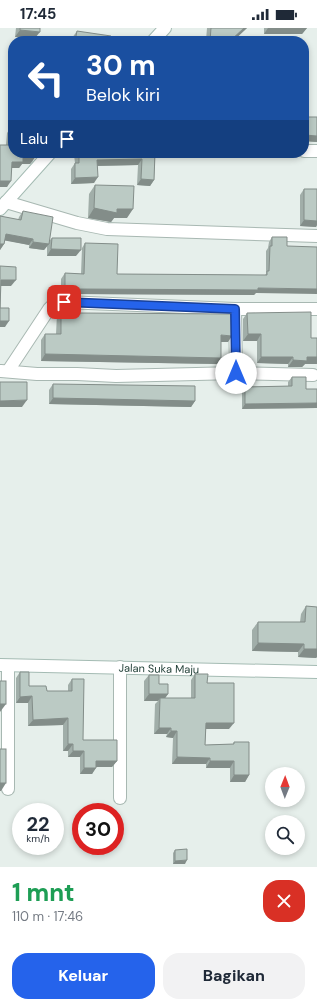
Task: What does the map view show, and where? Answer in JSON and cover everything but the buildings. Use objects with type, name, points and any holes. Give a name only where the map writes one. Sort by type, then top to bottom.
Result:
[{"type":"street","points":[[158,36],[165,28]]},
{"type":"street","points":[[46,158],[3,206],[107,229],[317,236]]},
{"type":"street","points":[[4,371],[49,309],[53,305],[64,302],[235,309],[317,309]]},
{"type":"street","points":[[235,309],[236,373]]},
{"type":"street","points":[[4,371],[37,374],[116,376],[236,373],[313,375]]},
{"type":"street","points":[[4,666],[8,789]]},
{"type":"street","name":"Jalan Suka Maju","points":[[4,666],[120,667],[317,672]]},
{"type":"street","points":[[120,667],[120,798]]},
{"type":"route","points":[[64,302],[235,309],[236,373]]}]
